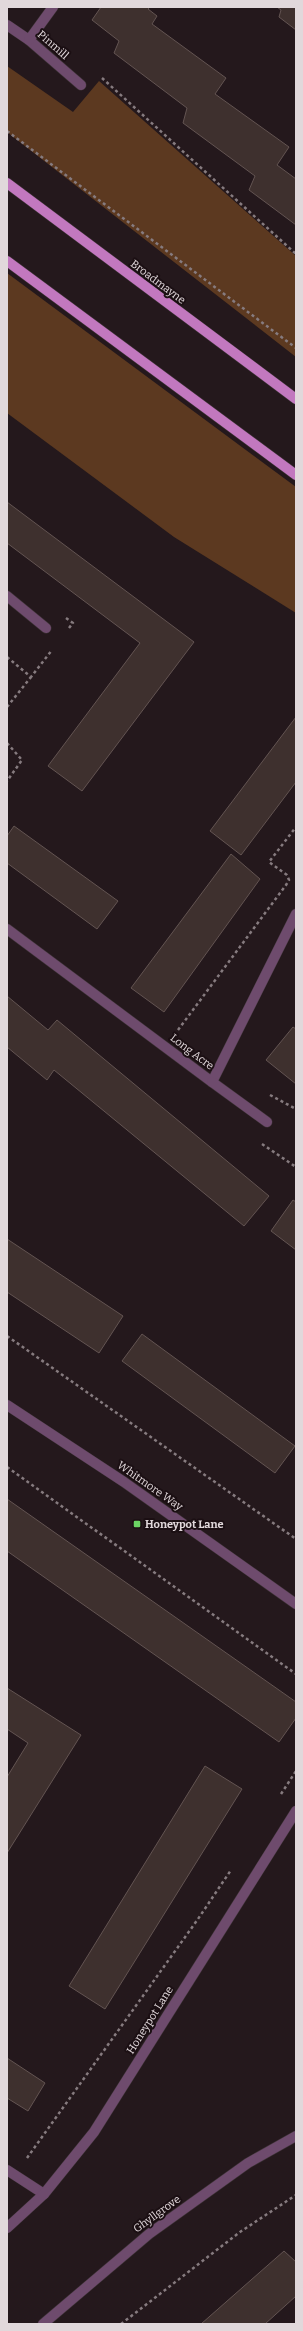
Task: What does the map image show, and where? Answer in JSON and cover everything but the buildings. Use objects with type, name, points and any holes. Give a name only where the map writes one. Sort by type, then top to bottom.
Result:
[{"type":"main road","name":"Broadmayne","points":[[7,183],[296,399]]},
{"type":"main road","points":[[7,261],[296,475]]},
{"type":"street","points":[[29,40],[53,7]]},
{"type":"street","name":"Pinmill","points":[[7,25],[29,40],[81,85]]},
{"type":"street","points":[[7,596],[46,628]]},
{"type":"street","name":"Long Acre","points":[[7,929],[212,1082],[296,914]]},
{"type":"street","points":[[212,1082],[267,1122]]},
{"type":"street","name":"Whitmore Way","points":[[7,1405],[124,1482],[296,1604]]},
{"type":"street","name":"Honeypot Lane","points":[[7,2228],[44,2194],[94,2132],[296,1811]]},
{"type":"street","name":"Ghyllgrove","points":[[43,2324],[149,2234],[248,2163],[296,2136]]},
{"type":"street","points":[[7,2170],[44,2194]]},
{"type":"path","points":[[98,75],[296,254]]},
{"type":"path","points":[[7,131],[296,348]]},
{"type":"path","points":[[7,707],[31,677]]},
{"type":"path","points":[[7,743],[22,760],[7,781]]},
{"type":"path","points":[[177,1032],[286,886],[289,880],[287,875],[269,862],[296,827]]},
{"type":"path","points":[[266,1092],[296,1109]]},
{"type":"path","points":[[7,1336],[296,1539]]},
{"type":"path","points":[[7,1467],[296,1674]]},
{"type":"path","points":[[279,1797],[296,1771]]},
{"type":"path","points":[[24,2162],[198,1919],[232,1868]]},
{"type":"path","points":[[121,2324],[240,2232],[296,2195]]},
{"type":"shaded area","points":[[7,66],[73,112],[99,81],[296,256],[296,357],[7,132]]},
{"type":"shaded area","points":[[7,273],[296,487],[296,613],[174,537],[7,413]]},
{"type":"place","name":"Honeypot Lane","points":[[137,1524]]}]
